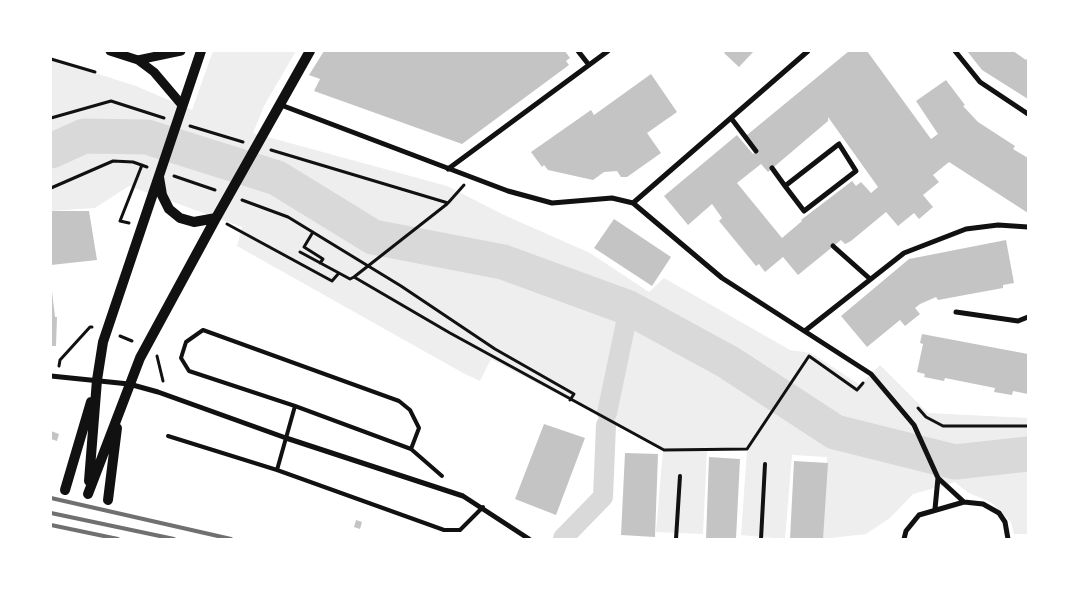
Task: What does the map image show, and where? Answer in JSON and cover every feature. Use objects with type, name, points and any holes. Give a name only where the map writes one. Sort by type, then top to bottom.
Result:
[{"type":"main road","points":[[201,51],[182,105],[163,174],[142,226],[103,342],[97,380],[88,494],[140,358],[310,51]]},
{"type":"main road","points":[[163,174],[162,195],[169,209],[180,218],[194,222],[216,218]]},
{"type":"main road","points":[[65,490],[97,380]]},
{"type":"main road","points":[[108,500],[120,409]]},
{"type":"street","points":[[110,51],[138,60],[162,79],[182,105]]},
{"type":"street","points":[[138,60],[181,51]]},
{"type":"street","points":[[578,51],[589,65]]},
{"type":"street","points":[[448,169],[608,51]]},
{"type":"street","points":[[633,203],[808,51]]},
{"type":"street","points":[[955,51],[980,82],[1028,114]]},
{"type":"street","points":[[281,105],[508,192],[552,203],[612,198],[633,203],[722,278],[866,370],[914,425],[938,478],[964,502]]},
{"type":"street","points":[[731,118],[756,151]]},
{"type":"street","points":[[772,168],[785,186],[804,211],[856,170],[839,144],[785,186]]},
{"type":"street","points":[[806,330],[869,278],[904,253],[966,229],[998,225],[1028,227]]},
{"type":"street","points":[[833,246],[869,278]]},
{"type":"street","points":[[956,312],[1018,321],[1028,317]]},
{"type":"street","points":[[51,376],[129,384],[463,496],[528,539]]},
{"type":"street","points":[[935,509],[938,478]]},
{"type":"street","points":[[904,539],[906,531],[919,515],[964,502],[983,504],[999,514],[1005,522],[1008,539]]},
{"type":"lane","points":[[411,449],[418,428],[410,410],[399,401],[203,330],[186,342],[181,358],[189,371],[295,406],[411,449],[442,476]]},
{"type":"lane","points":[[277,470],[295,406]]},
{"type":"lane","points":[[168,436],[277,470],[444,530],[460,530],[482,507]]},
{"type":"lane","points":[[760,539],[765,464]]},
{"type":"lane","points":[[676,539],[680,476]]},
{"type":"path","points":[[51,59],[95,72]]},
{"type":"path","points":[[51,188],[113,161],[122,160],[150,168]]},
{"type":"path","points":[[142,165],[120,220],[142,226]]},
{"type":"path","points":[[163,174],[218,191]]},
{"type":"path","points":[[235,197],[288,217],[313,232],[401,286],[495,349],[574,394],[570,400]]},
{"type":"path","points":[[300,252],[350,279],[448,204]]},
{"type":"path","points":[[216,218],[332,281],[339,274]]},
{"type":"path","points":[[313,232],[304,247],[323,259],[320,263]]},
{"type":"path","points":[[354,277],[570,400],[664,450],[747,449],[809,356],[857,390],[861,385]]},
{"type":"path","points":[[913,402],[926,417],[943,426],[1028,426]]},
{"type":"shaded area","points":[[213,51],[296,51],[264,106],[253,133],[447,186],[504,215],[590,253],[649,292],[664,278],[790,350],[811,353],[860,385],[880,365],[928,413],[1028,418],[1027,534],[1014,534],[1011,522],[992,503],[967,492],[955,482],[913,494],[890,518],[866,534],[822,539],[827,457],[792,455],[785,539],[741,535],[747,450],[707,450],[703,534],[656,532],[663,450],[491,359],[480,381],[463,373],[237,246],[242,227],[129,186],[95,208],[51,211],[51,59],[136,86],[192,110]]},
{"type":"building","points":[[324,51],[565,51],[570,58],[566,61],[569,65],[462,144],[314,91],[320,79],[309,75]]},
{"type":"building","points":[[726,51],[754,51],[739,67],[724,53]]},
{"type":"building","points":[[849,51],[867,51],[931,139],[938,134],[916,101],[946,80],[965,105],[963,106],[978,122],[1015,146],[1013,149],[1028,158],[1028,213],[949,162],[933,175],[939,182],[923,195],[933,207],[919,219],[914,213],[898,226],[886,212],[851,241],[845,244],[841,240],[798,275],[783,257],[765,272],[759,264],[756,266],[719,221],[722,218],[712,204],[688,225],[664,196],[737,135],[753,154],[758,149],[747,135]],"holes":[[[828,117],[878,187],[871,193],[861,182],[856,186],[852,181],[801,220],[782,238],[737,183],[761,164],[768,172],[828,121]]]},
{"type":"building","points":[[967,51],[1013,51],[1026,60],[1028,57],[1028,99],[982,70]]},
{"type":"building","points":[[651,74],[677,112],[647,133],[661,153],[627,177],[621,177],[617,171],[604,172],[593,180],[548,170],[544,165],[542,167],[531,152],[591,110],[594,115]]},
{"type":"building","points":[[51,211],[89,211],[97,260],[51,265]]},
{"type":"building","points":[[614,219],[671,257],[652,286],[594,248]]},
{"type":"building","points":[[1006,240],[1014,283],[1003,285],[1003,288],[938,300],[936,297],[915,308],[920,314],[905,326],[900,320],[867,347],[841,316],[909,259]]},
{"type":"building","points":[[51,283],[55,317],[57,317],[56,346],[51,346]]},
{"type":"building","points":[[922,334],[1028,354],[1028,394],[1013,391],[1012,395],[994,392],[995,388],[945,378],[944,381],[924,377],[925,374],[917,372],[923,344],[920,343]]},
{"type":"building","points":[[544,424],[585,438],[556,515],[515,499]]},
{"type":"building","points":[[51,431],[59,434],[57,441],[51,439]]},
{"type":"building","points":[[625,453],[658,454],[655,537],[621,535]]},
{"type":"building","points":[[709,457],[740,459],[736,539],[706,539]]},
{"type":"building","points":[[794,461],[828,463],[823,539],[790,539]]},
{"type":"building","points":[[356,520],[362,522],[360,529],[354,527]]},
{"type":"waterway","points":[[51,151],[84,136],[147,137],[277,178],[373,237],[503,262],[629,308],[728,362],[835,432],[955,462],[1028,454]]},
{"type":"waterway","points":[[607,413],[629,308]]},
{"type":"waterway","points":[[563,538],[603,497],[606,425]]},
{"type":"railway","points":[[51,498],[231,539]]},
{"type":"railway","points":[[51,513],[174,539]]},
{"type":"railway","points":[[51,525],[118,539]]}]
